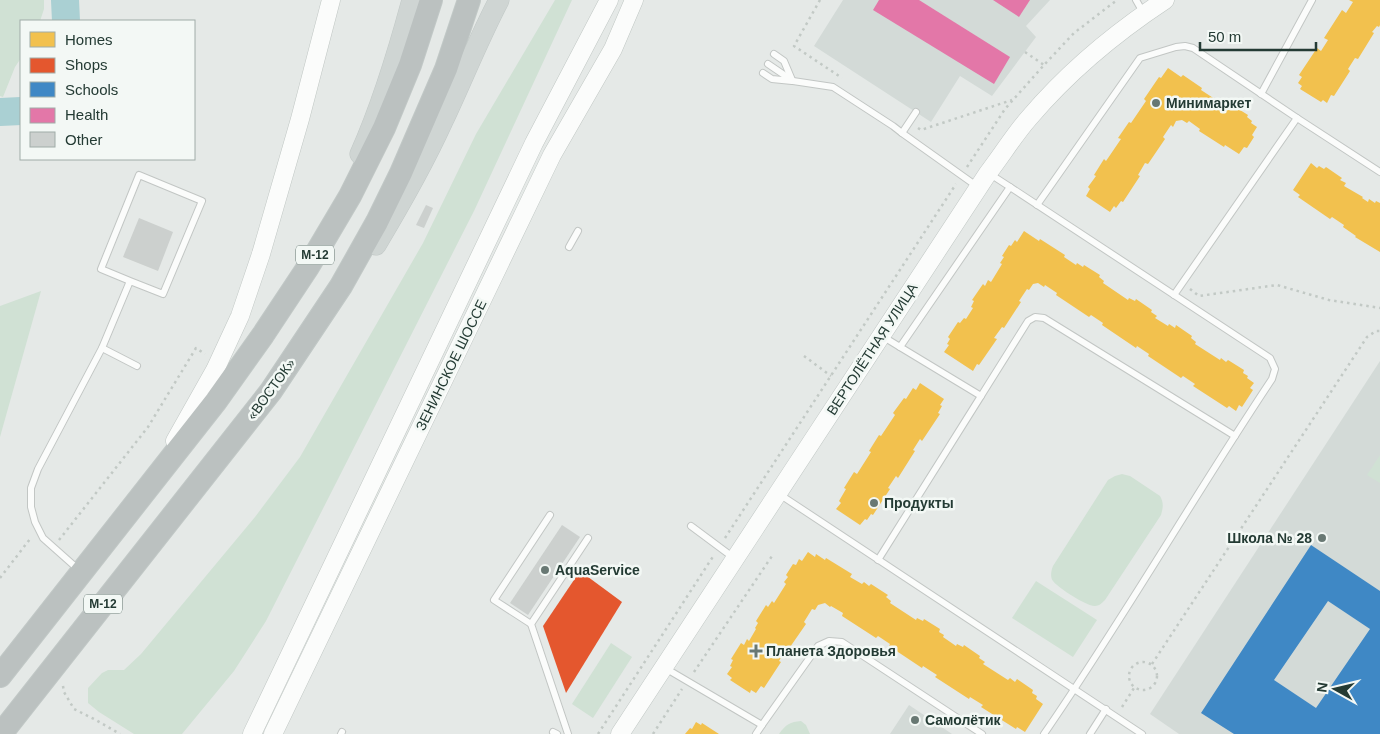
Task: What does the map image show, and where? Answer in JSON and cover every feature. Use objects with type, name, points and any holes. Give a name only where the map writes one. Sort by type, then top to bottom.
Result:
[{"type":"highway","name":"М-12","points":[[0,676],[221,394],[263,335],[314,256],[350,196],[384,128],[410,65],[431,0]]},
{"type":"highway","name":"«ВОСТОК»","points":[[1,734],[271,391],[341,286],[377,222],[401,173],[446,69],[469,0]]},
{"type":"main road","points":[[151,483],[215,370],[240,316],[264,245],[331,0]]},
{"type":"main road","points":[[314,256],[369,134],[397,55],[412,0]]},
{"type":"main road","points":[[271,391],[353,284],[395,213],[443,122],[482,31],[499,0]]},
{"type":"main road","points":[[252,734],[534,143],[609,0]]},
{"type":"main road","name":"ЗЕНИНСКОЕ ШОССЕ","points":[[273,734],[552,155],[613,49],[634,0]]},
{"type":"main road","name":"ВЕРТОЛЁТНАЯ УЛИЦА","points":[[620,734],[988,173],[1029,118],[1064,81],[1140,7],[1165,0]]},
{"type":"lane","points":[[1261,94],[1312,0]]},
{"type":"lane","points":[[1037,205],[1140,58],[1185,46],[1193,48],[1380,172]]},
{"type":"lane","points":[[774,54],[784,62],[793,81]]},
{"type":"lane","points":[[768,64],[793,81]]},
{"type":"lane","points":[[763,73],[772,79],[833,87],[893,126],[978,188]]},
{"type":"lane","points":[[902,133],[916,112]]},
{"type":"lane","points":[[1174,295],[1297,118]]},
{"type":"lane","points":[[988,173],[1270,358],[1275,369],[1272,380],[1075,689],[1044,734]]},
{"type":"lane","points":[[139,175],[202,201],[163,294],[130,281],[101,269],[139,175]]},
{"type":"lane","points":[[900,347],[1010,187]]},
{"type":"lane","points":[[569,247],[578,231]]},
{"type":"lane","points":[[82,572],[43,538],[35,522],[31,507],[31,488],[38,469],[102,348],[130,281]]},
{"type":"lane","points":[[878,560],[1028,321],[1035,317],[1044,318],[1235,436]]},
{"type":"lane","points":[[882,336],[981,396]]},
{"type":"lane","points":[[102,348],[137,366]]},
{"type":"lane","points":[[778,494],[1142,734]]},
{"type":"lane","points":[[550,515],[494,600],[531,624],[568,734]]},
{"type":"lane","points":[[691,526],[735,559]]},
{"type":"lane","points":[[531,624],[588,538]]},
{"type":"lane","points":[[756,734],[818,646],[829,641],[842,642],[982,734]]},
{"type":"lane","points":[[664,668],[762,725]]},
{"type":"lane","points":[[1090,734],[1106,709]]},
{"type":"path","points":[[820,0],[794,46],[843,79]]},
{"type":"path","points":[[1025,52],[1044,65]]},
{"type":"path","points":[[921,130],[1014,99]]},
{"type":"path","points":[[909,122],[924,134]]},
{"type":"path","points":[[921,123],[921,130]]},
{"type":"path","points":[[1182,284],[1200,296],[1277,285],[1329,300],[1380,308]]},
{"type":"path","points":[[1152,664],[1367,337],[1380,330]]},
{"type":"path","points":[[53,547],[148,427],[196,348]]},
{"type":"path","points":[[804,356],[831,376]]},
{"type":"path","points":[[0,578],[30,539]]},
{"type":"path","points":[[652,734],[772,556]]},
{"type":"path","points":[[60,659],[64,692],[74,709],[120,734]]},
{"type":"path","points":[[1138,663],[1152,664],[1158,677],[1154,686],[1142,691],[1134,688],[1129,678],[1130,669],[1138,663]]},
{"type":"path","points":[[1116,716],[1134,688]]},
{"type":"shaded area","points":[[843,0],[1050,0],[1026,26],[1036,37],[992,96],[960,76],[931,122],[814,46]]},
{"type":"shaded area","name":"Школа № 28","points":[[1380,361],[1380,734],[1179,734],[1150,714]]},
{"type":"shaded area","name":"Самолётик","points":[[909,705],[952,734],[890,734]]},
{"type":"green space","points":[[0,0],[44,0],[44,9],[40,20],[20,20],[20,60],[3,97],[0,96]]},
{"type":"green space","points":[[555,0],[572,0],[474,211],[266,621],[234,671],[182,734],[134,734],[88,703],[88,688],[102,673],[108,670],[124,670],[141,654],[255,517],[300,457],[423,243],[476,134]]},
{"type":"green space","points":[[41,291],[0,437],[0,306]]},
{"type":"green space","points":[[1380,455],[1380,483],[1367,475]]},
{"type":"green space","points":[[1122,474],[1130,476],[1160,496],[1163,503],[1162,512],[1105,600],[1095,606],[1086,604],[1053,581],[1051,574],[1053,566],[1108,480]]},
{"type":"green space","points":[[1036,581],[1097,620],[1073,657],[1012,618]]},
{"type":"green space","points":[[611,643],[632,657],[593,718],[572,704]]},
{"type":"green space","points":[[801,721],[806,725],[810,734],[779,734],[789,724]]},
{"type":"building: Homes","points":[[1349,0],[1380,0],[1380,25],[1372,32],[1374,33],[1358,59],[1355,58],[1348,69],[1350,71],[1334,96],[1331,95],[1327,103],[1323,100],[1321,102],[1300,89],[1302,86],[1298,83],[1302,77],[1299,75],[1317,48],[1321,51],[1328,40],[1324,38],[1342,10],[1346,13],[1353,2]]},
{"type":"building: Homes","points":[[1168,68],[1181,77],[1183,75],[1224,105],[1225,103],[1231,107],[1232,105],[1248,115],[1247,117],[1252,121],[1251,123],[1257,127],[1252,135],[1254,137],[1247,148],[1244,147],[1239,154],[1199,131],[1200,129],[1189,121],[1187,123],[1182,120],[1176,121],[1163,137],[1165,139],[1148,164],[1145,163],[1138,175],[1140,176],[1123,202],[1121,201],[1116,208],[1114,206],[1110,212],[1086,196],[1090,189],[1088,187],[1104,159],[1106,161],[1121,139],[1118,138],[1146,101],[1144,99],[1159,77],[1161,78]]},
{"type":"building: Homes","points":[[1311,163],[1317,168],[1319,166],[1324,169],[1326,167],[1342,178],[1340,180],[1346,183],[1344,186],[1368,202],[1369,199],[1375,203],[1376,201],[1380,203],[1380,252],[1355,237],[1343,227],[1344,225],[1332,217],[1330,219],[1298,197],[1300,195],[1293,190]]},
{"type":"building: Homes","points":[[1024,231],[1065,255],[1064,257],[1076,265],[1077,263],[1083,267],[1084,265],[1100,275],[1099,277],[1104,281],[1103,283],[1128,300],[1129,298],[1135,301],[1136,299],[1152,310],[1151,312],[1157,316],[1155,318],[1168,326],[1169,324],[1175,328],[1176,325],[1192,336],[1191,338],[1196,342],[1195,344],[1220,360],[1221,358],[1226,362],[1228,360],[1244,370],[1243,373],[1254,383],[1250,388],[1253,390],[1242,407],[1239,405],[1236,411],[1229,406],[1227,408],[1193,386],[1195,384],[1183,376],[1181,378],[1148,356],[1149,354],[1137,346],[1136,348],[1102,325],[1103,323],[1091,315],[1089,317],[1056,295],[1057,293],[1045,285],[1044,287],[1038,283],[1033,284],[1029,290],[1027,289],[1004,328],[1002,327],[994,338],[997,339],[973,371],[944,352],[949,345],[947,344],[950,339],[948,337],[958,322],[960,323],[964,318],[966,319],[973,308],[971,307],[974,301],[972,300],[983,284],[985,286],[988,280],[991,282],[1002,264],[1000,263],[1004,257],[1002,256],[1009,245],[1011,246],[1015,240],[1017,242]]},
{"type":"building: Homes","points":[[920,383],[944,399],[940,405],[942,406],[938,413],[940,414],[922,441],[920,439],[913,450],[915,451],[898,478],[896,476],[888,488],[890,489],[873,515],[871,514],[860,525],[836,509],[841,503],[839,501],[846,489],[844,488],[854,472],[857,474],[879,435],[881,436],[895,415],[893,413],[913,388],[916,390]]},
{"type":"building: Homes","points":[[808,552],[815,557],[816,554],[825,560],[826,558],[852,574],[850,577],[862,584],[864,582],[869,586],[871,584],[888,595],[886,597],[891,601],[890,603],[916,620],[917,618],[923,621],[924,619],[940,629],[939,632],[944,635],[943,637],[956,646],[957,644],[963,647],[964,645],[980,656],[979,658],[985,662],[983,664],[1008,680],[1010,678],[1015,682],[1017,679],[1033,690],[1032,693],[1037,696],[1036,699],[1043,704],[1025,732],[1017,727],[1016,729],[981,707],[983,705],[970,697],[969,699],[935,677],[937,675],[923,666],[922,668],[889,646],[890,644],[878,636],[876,638],[842,616],[843,613],[825,603],[818,605],[815,610],[812,609],[804,622],[806,624],[788,650],[786,649],[779,661],[781,662],[764,688],[761,686],[756,693],[751,690],[750,693],[730,680],[732,678],[727,674],[732,667],[730,666],[733,660],[731,659],[741,643],[744,645],[747,639],[749,641],[756,629],[758,623],[756,621],[766,605],[768,607],[772,601],[774,603],[786,584],[784,582],[788,577],[786,575],[793,564],[796,565],[799,559],[802,561]]},
{"type":"building: Homes","points":[[696,722],[701,725],[702,723],[719,734],[685,734],[690,728],[692,729]]},
{"type":"building: Shops","points":[[580,571],[622,602],[566,693],[543,626]]},
{"type":"building: Schools","points":[[1311,545],[1380,591],[1380,734],[1234,734],[1201,713]],"holes":[[[1328,601],[1370,629],[1316,708],[1274,680]]]},
{"type":"building: Health","points":[[879,0],[919,0],[1010,57],[994,84],[873,10]]},
{"type":"building: Health","points":[[993,0],[1030,0],[1019,17]]},
{"type":"building: Other","points":[[426,205],[433,208],[424,228],[416,225]]},
{"type":"building: Other","points":[[139,218],[173,232],[158,271],[123,257]]},
{"type":"building: Other","name":"AquaService","points":[[562,525],[580,537],[528,615],[510,603]]},
{"type":"waterway","points":[[65,0],[66,20]]},
{"type":"waterway","points":[[0,112],[20,111]]},
{"type":"place","name":"Минимаркет","points":[[1156,103]]},
{"type":"place","name":"Продукты","points":[[874,503]]},
{"type":"place","name":"Школа № 28","points":[[1322,538]]},
{"type":"place","name":"AquaService","points":[[545,570]]},
{"type":"place","name":"Планета Здоровья","points":[[756,651]]},
{"type":"place","name":"Самолётик","points":[[915,720]]}]
